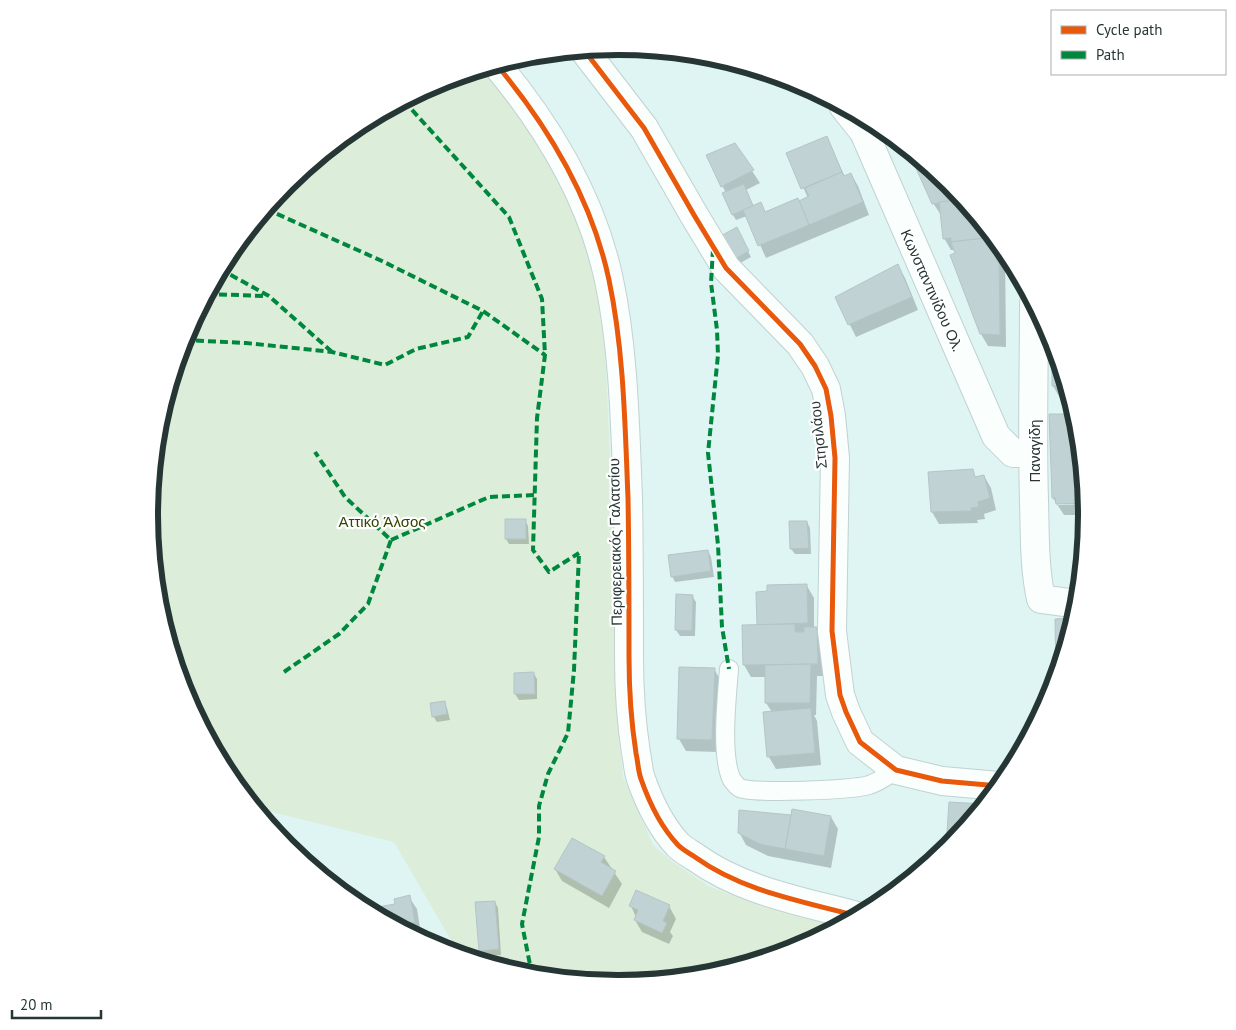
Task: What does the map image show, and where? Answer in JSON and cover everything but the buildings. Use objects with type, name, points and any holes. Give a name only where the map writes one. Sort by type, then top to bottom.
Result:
[{"type":"street","name":"Στησιλάου","points":[[589,56],[644,128],[726,268],[800,344],[815,366],[826,389],[832,416],[835,458],[832,631],[840,695],[860,742],[896,770],[942,781],[990,785]]},
{"type":"street","name":"Περιφερειακός Γαλατσίου","points":[[501,70],[520,92],[546,130],[571,176],[595,230],[609,279],[618,336],[623,403],[628,499],[629,691],[640,777],[656,814],[679,846],[712,869],[741,882],[790,899],[847,913]]},
{"type":"street","name":"Κωνσταντινίδου Ολ.","points":[[856,122],[864,132],[996,436],[1013,453],[1033,453]]},
{"type":"street","name":"Παναγίδη","points":[[1034,319],[1033,453],[1036,575],[1041,599],[1069,603]]},
{"type":"lane","points":[[728,669],[726,739],[728,764],[732,780],[739,788],[754,791],[835,789],[868,786],[896,770]]},
{"type":"green space","name":"Αττικό Άλσος","points":[[492,73],[511,95],[587,229],[602,282],[611,477],[617,715],[623,777],[653,845],[672,861],[708,886],[760,905],[829,924],[766,951],[708,966],[678,971],[618,975],[588,974],[528,966],[470,951],[453,945],[394,842],[266,811],[236,771],[220,745],[205,718],[182,663],[167,605],[159,545],[158,515],[162,455],[167,425],[182,367],[205,312],[236,259],[272,212],[315,169],[362,133],[415,102],[470,79]]},
{"type":"marked path","points":[[408,106],[509,217],[542,299],[545,355],[537,418],[533,550],[549,572],[579,553]]},
{"type":"marked path","points":[[272,212],[382,261],[483,311],[545,355]]},
{"type":"marked path","points":[[713,249],[711,283],[718,355],[708,453],[718,545],[722,627],[729,669]]},
{"type":"marked path","points":[[227,273],[269,296],[332,352]]},
{"type":"marked path","points":[[215,294],[266,296]]},
{"type":"marked path","points":[[192,340],[246,343],[332,352],[385,365],[416,349],[468,337],[483,311]]},
{"type":"marked path","points":[[284,672],[339,634],[368,604],[391,540],[345,497],[315,452]]},
{"type":"marked path","points":[[391,540],[489,497],[535,495]]},
{"type":"marked path","points":[[530,966],[522,924],[539,837],[539,806],[548,774],[568,733],[574,670],[579,553]]},
{"type":"cycle path","points":[[589,56],[644,128],[726,268],[800,344],[815,366],[826,389],[835,458],[832,631],[840,695],[860,742],[896,770],[942,781],[990,785]]},
{"type":"cycle path","points":[[501,70],[533,113],[566,165],[591,221],[609,280],[618,334],[625,416],[628,498],[629,669],[634,741],[641,779],[656,814],[672,838],[678,845],[713,869],[752,887],[773,894],[847,913]]}]
